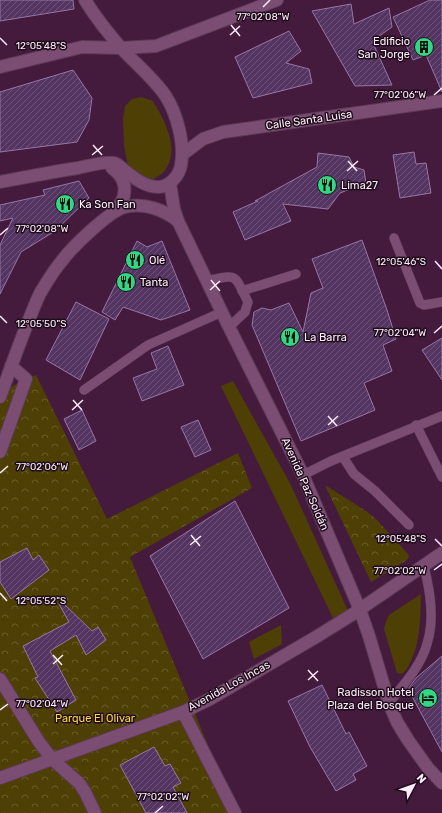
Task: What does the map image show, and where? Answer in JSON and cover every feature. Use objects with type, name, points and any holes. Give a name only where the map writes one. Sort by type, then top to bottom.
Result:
[{"type":"street","points":[[0,182],[104,163],[116,164],[141,182],[152,186],[161,186],[170,183],[181,169],[183,154],[181,140],[177,124],[164,95],[95,17],[85,0]]},
{"type":"street","points":[[0,68],[82,48],[156,46],[277,0]]},
{"type":"street","name":"Calle Santa Luisa","points":[[183,154],[204,139],[223,132],[442,101]]},
{"type":"street","points":[[0,397],[42,291],[61,262],[84,238],[114,212],[121,204],[125,195],[125,184],[119,174],[104,163]]},
{"type":"street","name":"Avenida Paz Soldán","points":[[170,183],[174,208],[178,221],[303,475],[360,610],[389,703],[408,740],[428,768],[441,781]]},
{"type":"street","points":[[114,212],[127,206],[146,206],[163,212],[178,221]]},
{"type":"street","points":[[0,452],[26,379],[11,366]]},
{"type":"street","name":"Avenida Los Incas","points":[[0,778],[183,712],[223,691],[360,610],[442,553]]},
{"type":"street","points":[[0,679],[29,729],[52,759],[78,783],[85,792],[95,813]]},
{"type":"street","points":[[183,712],[235,813]]},
{"type":"lane","points":[[394,238],[420,303],[424,305],[442,302]]},
{"type":"lane","points":[[242,291],[296,274]]},
{"type":"lane","points":[[207,281],[225,276],[232,276],[236,279],[248,302],[245,312],[229,327]]},
{"type":"lane","points":[[84,390],[148,346],[222,312]]},
{"type":"lane","points":[[303,475],[442,416]]},
{"type":"lane","points":[[416,426],[442,477]]},
{"type":"lane","points":[[343,457],[354,474],[375,491],[409,525]]},
{"type":"lane","points":[[389,703],[406,682],[419,662],[427,644],[431,609],[430,589],[424,566]]},
{"type":"green space","points":[[141,97],[153,101],[166,125],[171,143],[170,161],[166,169],[154,179],[137,177],[128,167],[124,145],[123,118],[125,106],[132,99]]},
{"type":"green space","name":"Parque El Olivar","points":[[36,375],[107,519],[238,453],[252,488],[130,557],[236,813],[0,813],[0,392]]},
{"type":"green space","points":[[233,381],[291,485],[348,611],[333,618],[221,386]]},
{"type":"green space","points":[[325,485],[376,519],[408,554],[409,557],[407,560],[371,582]]},
{"type":"green space","points":[[421,594],[420,621],[416,648],[405,671],[401,674],[397,673],[384,629],[386,621],[389,615]]},
{"type":"green space","points":[[281,625],[282,644],[254,659],[249,642]]},
{"type":"building","points":[[0,0],[73,0],[74,9],[0,21]]},
{"type":"building","name":"Edificio San Jorge","points":[[430,0],[442,0],[442,92],[426,55],[413,60],[393,17]]},
{"type":"building","points":[[351,4],[354,24],[389,8],[392,27],[372,41],[392,85],[355,86],[312,11]]},
{"type":"building","points":[[289,31],[301,51],[286,63],[309,69],[312,83],[253,98],[235,57]]},
{"type":"building","points":[[73,70],[92,98],[89,120],[77,142],[0,152],[0,92]]},
{"type":"building","points":[[414,152],[416,164],[426,163],[431,193],[400,198],[393,155]]},
{"type":"building","points":[[318,153],[349,157],[354,167],[364,170],[366,183],[340,193],[328,209],[283,204],[291,221],[245,240],[233,212],[258,201],[255,201],[317,167]]},
{"type":"building","points":[[79,181],[89,198],[55,231],[21,252],[0,294],[0,245],[13,218],[0,221],[0,205],[45,195],[43,190]]},
{"type":"building","points":[[362,240],[396,339],[383,345],[392,371],[364,383],[375,410],[301,441],[252,325],[254,312],[262,308],[271,310],[289,303],[303,332],[311,293],[323,288],[312,259]]},
{"type":"building","points":[[137,241],[147,247],[162,241],[190,310],[161,320],[123,307],[115,320],[102,312]]},
{"type":"building","points":[[76,302],[109,319],[80,380],[46,360]]},
{"type":"building","points":[[442,338],[442,380],[422,350]]},
{"type":"building","points":[[168,346],[184,385],[142,401],[133,378],[157,369],[151,353]]},
{"type":"building","points":[[82,410],[96,441],[79,450],[64,419]]},
{"type":"building","points":[[198,420],[211,450],[195,457],[181,427]]},
{"type":"building","points":[[235,501],[289,608],[203,659],[150,556]]},
{"type":"building","points":[[27,548],[33,560],[39,555],[49,570],[11,599],[0,582],[0,562]]},
{"type":"building","points":[[62,602],[92,631],[98,627],[106,640],[86,655],[76,635],[50,651],[76,700],[57,712],[35,678],[38,677],[23,646],[69,622],[59,604]]},
{"type":"building","name":"Radisson Hotel Plaza del Bosque","points":[[442,656],[442,752],[408,689],[416,678]]},
{"type":"building","points":[[322,685],[346,734],[349,732],[367,766],[353,774],[356,780],[336,791],[310,747],[288,701]]},
{"type":"building","points":[[154,747],[165,766],[170,764],[181,783],[173,787],[187,813],[146,813],[120,765]]},
{"type":"place","name":"Edificio San Jorge","points":[[424,47]]},
{"type":"place","name":"Lima27","points":[[327,185]]},
{"type":"place","name":"Ka Son Fan","points":[[65,204]]},
{"type":"place","name":"Olé","points":[[135,260]]},
{"type":"place","name":"Tanta","points":[[126,282]]},
{"type":"place","name":"La Barra","points":[[290,337]]},
{"type":"place","name":"Radisson Hotel Plaza del Bosque","points":[[428,698]]}]
